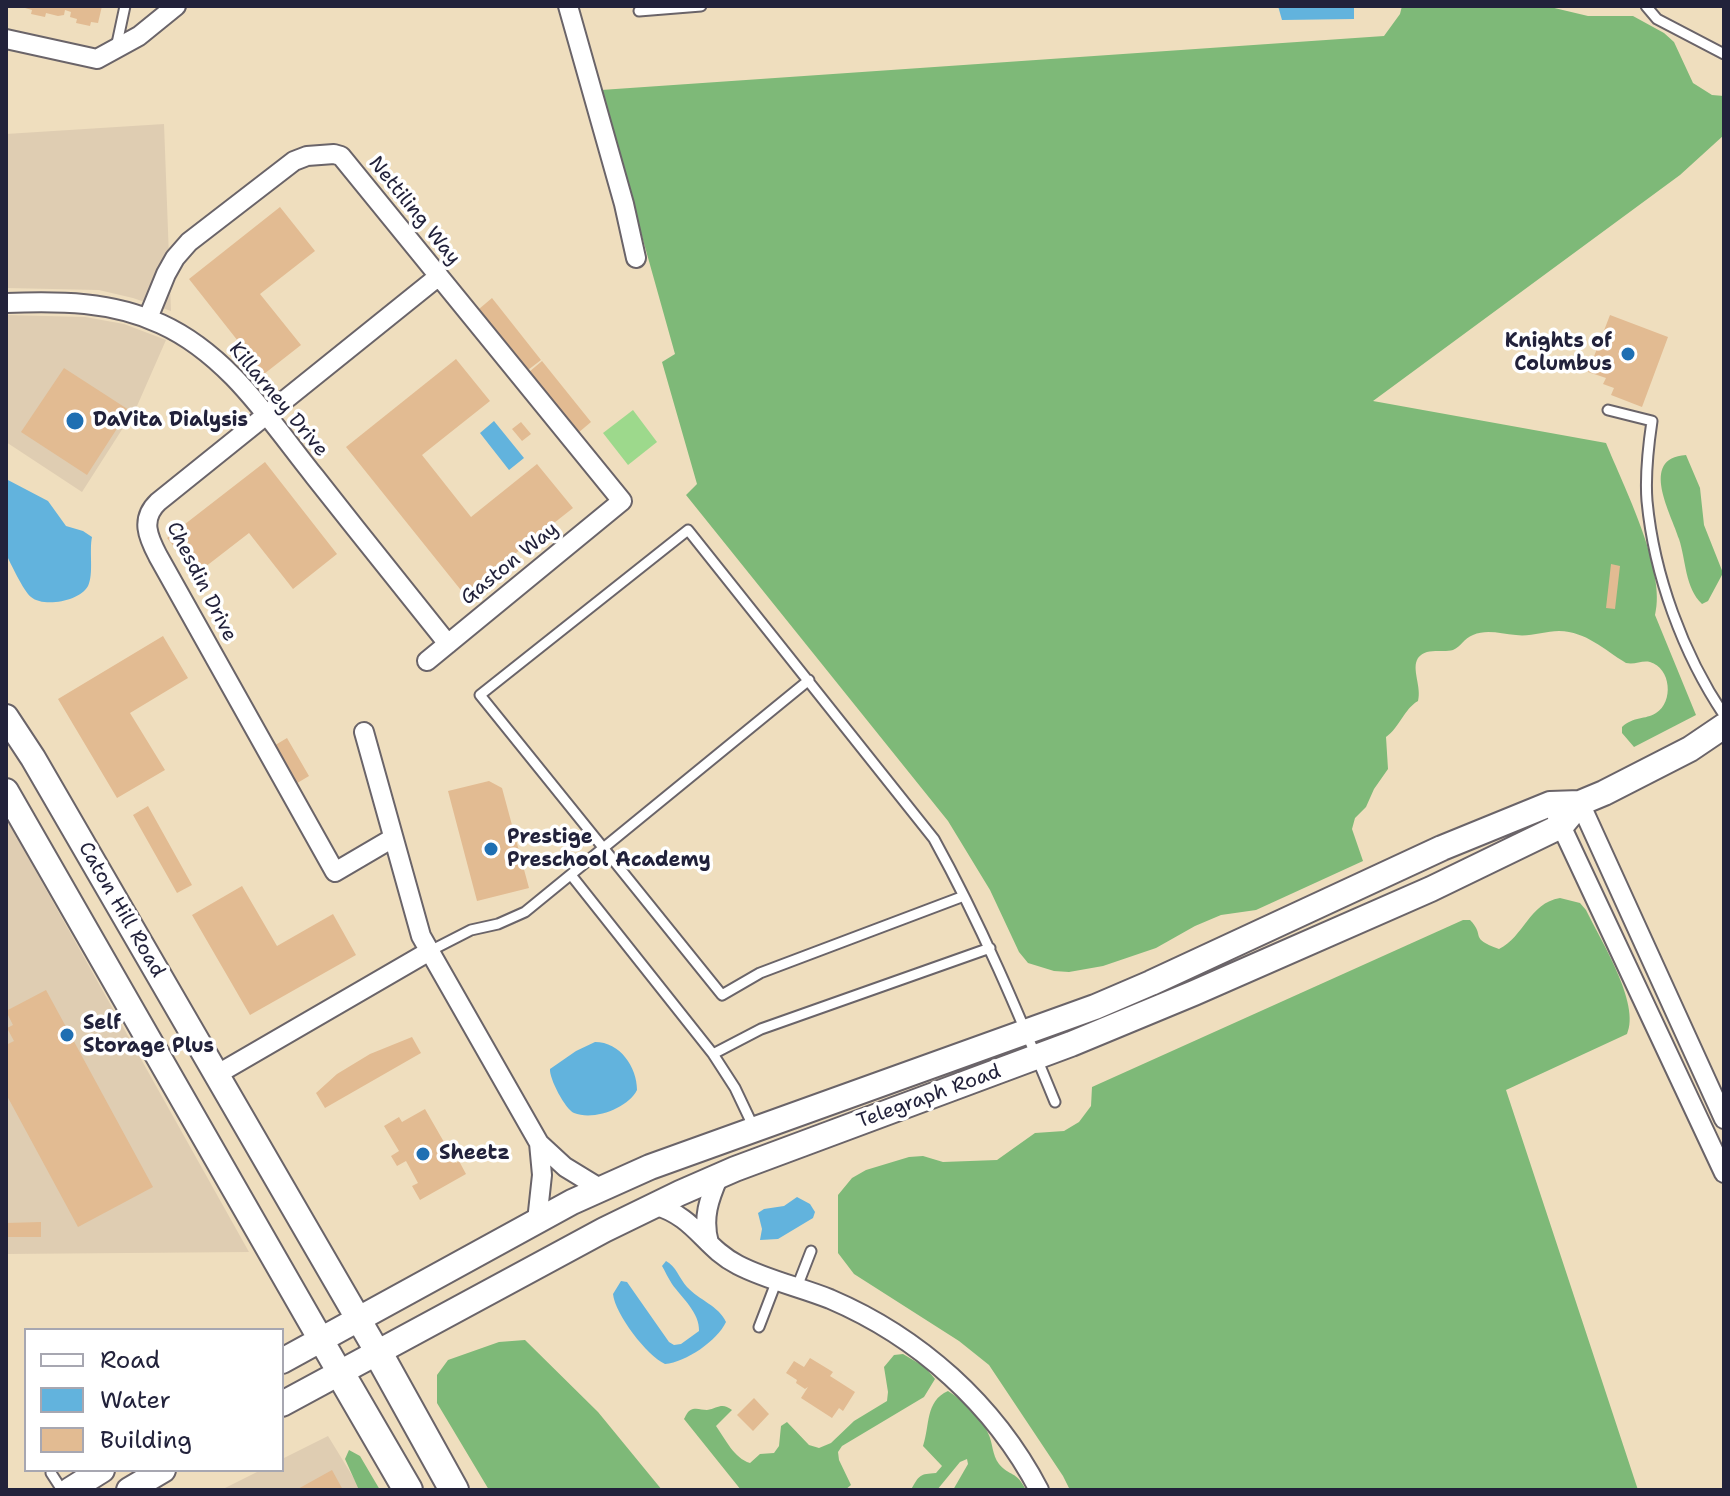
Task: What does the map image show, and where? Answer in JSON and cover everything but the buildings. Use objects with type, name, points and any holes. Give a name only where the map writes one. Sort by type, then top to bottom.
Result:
[{"type":"highway","points":[[378,1353],[454,1490]]},
{"type":"highway","points":[[340,1373],[408,1490]]},
{"type":"main road","name":"Caton Hill Road","points":[[6,717],[33,758],[378,1353]]},
{"type":"main road","name":"Telegraph Road","points":[[284,1403],[654,1205],[766,1157],[1037,1057],[1194,993],[1431,889],[1556,815],[1677,756],[1724,726]]},
{"type":"main road","name":"Caton Hill Road","points":[[6,791],[340,1373]]},
{"type":"main road","name":"Telegraph Road","points":[[284,1360],[537,1221],[650,1167],[1026,1032],[1151,983],[1442,848],[1556,815]]},
{"type":"main road","points":[[754,1128],[766,1157]]},
{"type":"main road","points":[[70,1490],[99,1472]]},
{"type":"main road","points":[[129,1490],[160,1472]]},
{"type":"street","points":[[6,39],[97,59],[139,36],[176,6]]},
{"type":"street","points":[[568,6],[624,204],[636,258]]},
{"type":"street","name":"Nettiling Way","points":[[148,318],[166,274],[184,247],[287,166],[307,156],[334,154],[344,159],[622,501]]},
{"type":"street","name":"Chesdin Drive","points":[[393,838],[335,872],[158,556],[147,528],[150,511],[158,502],[439,276]]},
{"type":"street","name":"Killarney Drive","points":[[6,303],[91,303],[148,318],[193,341],[216,359],[266,416],[448,644]]},
{"type":"street","name":"Gaston Way","points":[[427,661],[622,501]]},
{"type":"street","points":[[364,732],[419,931],[428,952],[539,1143],[565,1167],[601,1189]]},
{"type":"street","points":[[1580,803],[1724,1119]]},
{"type":"street","points":[[1556,815],[1724,1173]]},
{"type":"street","points":[[216,1075],[428,952]]},
{"type":"street","points":[[537,1221],[542,1181],[539,1143]]},
{"type":"street","points":[[709,1243],[706,1213],[719,1176]]},
{"type":"street","points":[[654,1205],[678,1214],[739,1266],[797,1287],[880,1324],[916,1348],[950,1375],[982,1407],[1006,1436],[1039,1490]]},
{"type":"lane","points":[[116,48],[125,6]]},
{"type":"lane","points":[[639,11],[701,6]]},
{"type":"lane","points":[[1646,6],[1657,19],[1724,54]]},
{"type":"lane","points":[[1608,410],[1652,421],[1647,500],[1658,562],[1676,620],[1724,715]]},
{"type":"lane","points":[[964,896],[760,973],[722,995],[480,695],[688,530],[934,839],[964,896],[990,948],[1055,1102]]},
{"type":"lane","points":[[428,952],[471,930],[498,924],[525,912],[809,680]]},
{"type":"lane","points":[[571,875],[713,1054],[735,1088],[754,1128]]},
{"type":"lane","points":[[713,1054],[761,1029],[990,948]]},
{"type":"lane","points":[[1624,960],[1646,949]]},
{"type":"lane","points":[[1664,1044],[1685,1035]]},
{"type":"lane","points":[[797,1287],[811,1251]]},
{"type":"lane","points":[[759,1327],[777,1280]]},
{"type":"lane","points":[[51,1473],[62,1490]]},
{"type":"shaded area","points":[[164,124],[171,311],[99,290],[6,288],[6,134]]},
{"type":"shaded area","points":[[6,315],[85,317],[124,324],[166,340],[137,406],[82,492],[6,442]]},
{"type":"shaded area","name":"Self Storage Plus","points":[[6,818],[249,1252],[6,1254]]},
{"type":"shaded area","points":[[328,1436],[361,1490],[221,1490],[257,1472],[284,1472],[284,1458]]},
{"type":"green space","points":[[1402,6],[1546,6],[1588,16],[1633,16],[1674,42],[1693,83],[1712,95],[1724,96],[1724,135],[1680,175],[1373,401],[1606,443],[1649,552],[1655,575],[1655,615],[1696,715],[1634,747],[1622,733],[1622,727],[1656,713],[1662,708],[1668,694],[1666,678],[1657,665],[1650,662],[1626,663],[1594,642],[1569,632],[1521,635],[1478,633],[1453,650],[1430,651],[1418,658],[1418,701],[1386,737],[1388,769],[1366,807],[1355,818],[1352,829],[1363,861],[1256,910],[1221,915],[1156,948],[1103,966],[1069,972],[1028,963],[1019,952],[990,890],[948,821],[686,495],[697,484],[662,362],[675,354],[601,90],[1384,36],[1400,14]]},
{"type":"green space","points":[[633,410],[657,442],[628,465],[603,433]]},
{"type":"green space","points":[[1686,455],[1700,488],[1704,525],[1723,573],[1708,601],[1702,604],[1689,582],[1662,489],[1664,466],[1672,458]]},
{"type":"green space","points":[[1560,898],[1580,903],[1609,954],[1628,1006],[1630,1021],[1627,1034],[1506,1090],[1638,1490],[1070,1490],[989,1365],[959,1341],[854,1274],[838,1253],[838,1195],[852,1178],[866,1170],[909,1157],[923,1156],[943,1162],[997,1160],[1035,1133],[1064,1131],[1079,1122],[1091,1106],[1092,1087],[1463,920],[1470,920],[1480,939],[1499,949],[1515,937],[1541,906]]},
{"type":"green space","points":[[525,1340],[598,1412],[662,1490],[489,1490],[437,1403],[437,1375],[448,1360],[499,1342]]},
{"type":"green space","points":[[903,1354],[925,1367],[935,1379],[924,1397],[842,1446],[838,1452],[839,1460],[851,1485],[845,1490],[741,1490],[684,1419],[693,1409],[723,1406],[732,1410],[716,1426],[735,1453],[750,1463],[760,1454],[774,1453],[779,1446],[781,1426],[787,1422],[809,1445],[819,1448],[831,1443],[854,1421],[887,1401],[884,1367],[894,1355]]},
{"type":"green space","points":[[948,1391],[976,1415],[988,1433],[999,1464],[1016,1476],[1026,1490],[953,1490],[968,1464],[967,1459],[960,1462],[937,1490],[911,1490],[920,1476],[936,1473],[942,1466],[923,1446],[935,1401]]},
{"type":"green space","points":[[349,1450],[360,1456],[380,1490],[359,1490],[345,1459]]},
{"type":"water","points":[[1278,6],[1354,6],[1354,19],[1282,20]]},
{"type":"water","points":[[494,421],[524,458],[509,470],[480,433]]},
{"type":"water","points":[[6,479],[48,501],[66,526],[92,537],[90,581],[78,596],[44,602],[31,597],[25,589],[6,554]]},
{"type":"water","points":[[595,1042],[612,1046],[625,1057],[634,1073],[637,1090],[626,1102],[610,1111],[582,1115],[566,1106],[550,1069]]},
{"type":"water","points":[[797,1197],[810,1204],[815,1212],[813,1218],[778,1239],[760,1240],[762,1229],[758,1213],[784,1206]]},
{"type":"water","points":[[666,1261],[687,1287],[719,1312],[726,1322],[716,1336],[700,1349],[665,1364],[633,1334],[619,1312],[613,1294],[621,1281],[627,1282],[669,1342],[681,1344],[699,1331],[699,1324],[662,1266]]},
{"type":"place","name":"Knights of Columbus","points":[[1628,354]]},
{"type":"place","name":"DaVita Dialysis","points":[[75,421]]},
{"type":"place","name":"Prestige Preschool Academy","points":[[491,849]]},
{"type":"place","name":"Self Storage Plus","points":[[67,1035]]},
{"type":"place","name":"Sheetz","points":[[423,1154]]}]
